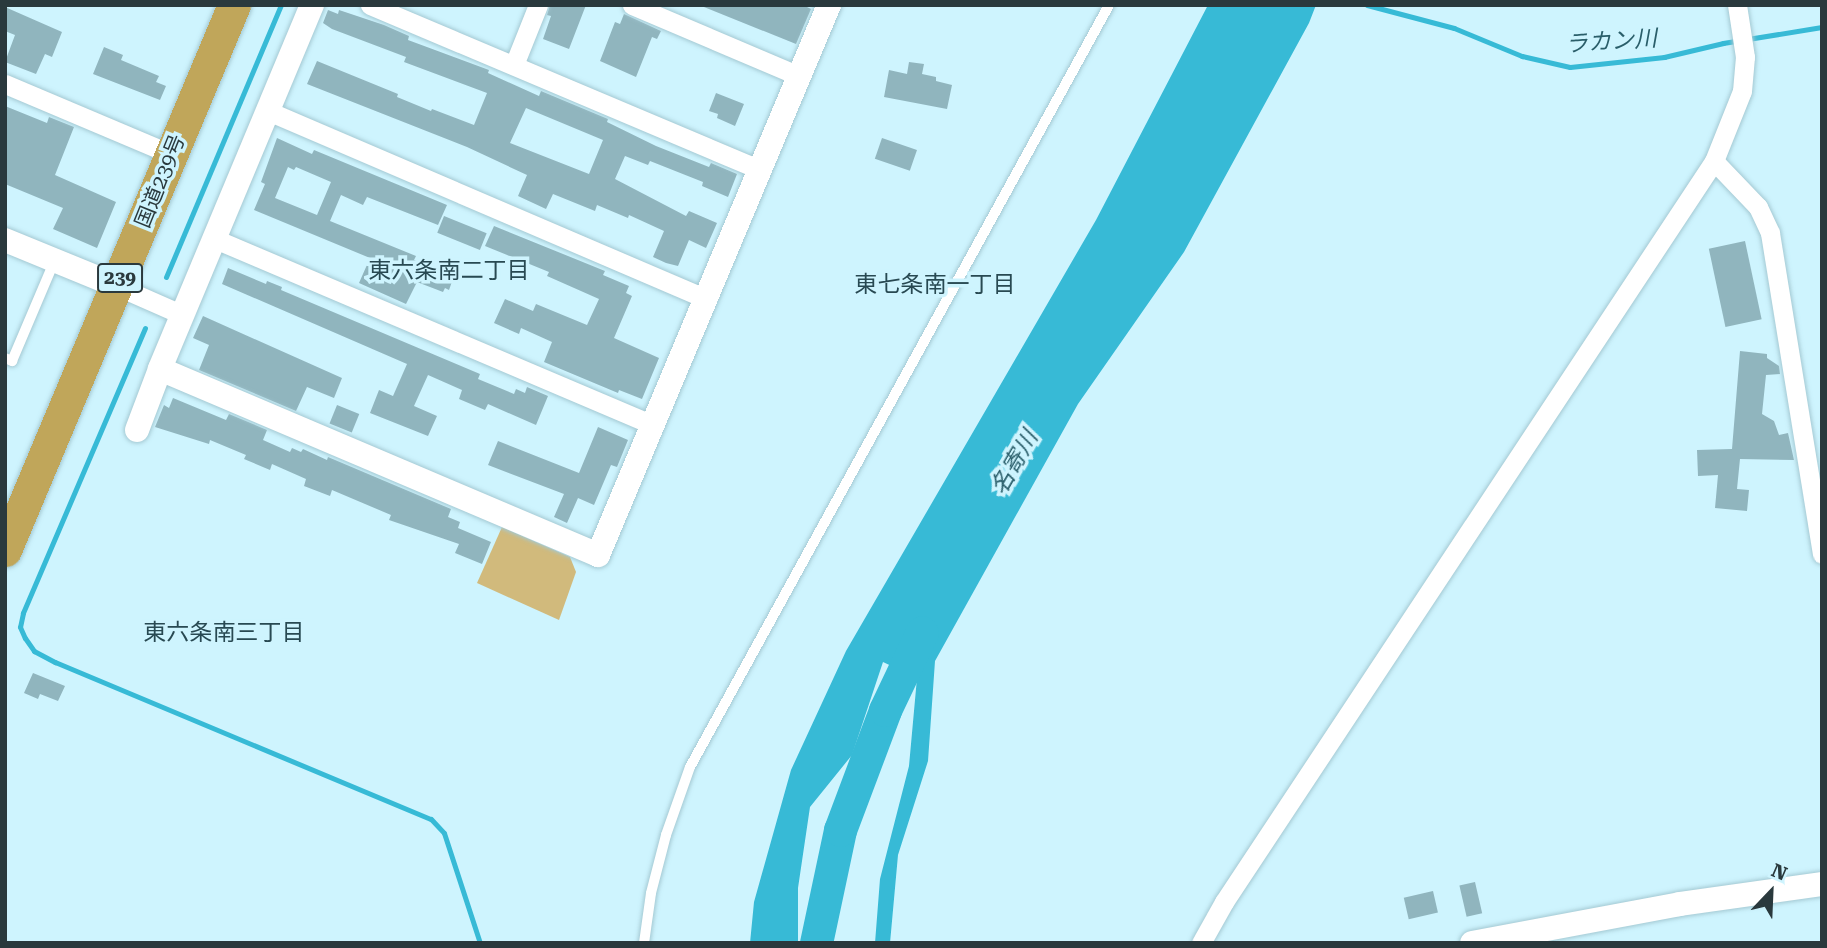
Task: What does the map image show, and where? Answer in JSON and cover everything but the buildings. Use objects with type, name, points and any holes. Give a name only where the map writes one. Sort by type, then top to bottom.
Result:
[{"type":"highway","name":"国道239号","points":[[5,550],[234,5]]},
{"type":"street","points":[[136,430],[312,5]]},
{"type":"street","points":[[370,5],[760,170]]},
{"type":"street","points":[[513,65],[538,5]]},
{"type":"street","points":[[632,5],[799,76]]},
{"type":"street","points":[[160,369],[598,555],[829,5]]},
{"type":"street","points":[[1200,943],[1231,891],[1714,161],[1742,91],[1745,57],[1737,5]]},
{"type":"street","points":[[5,85],[171,154]]},
{"type":"street","points":[[268,111],[707,299]]},
{"type":"street","points":[[1714,161],[1758,207],[1770,233],[1822,554]]},
{"type":"street","points":[[215,239],[653,425]]},
{"type":"street","points":[[5,240],[183,315]]},
{"type":"street","points":[[1472,943],[1680,904],[1822,884]]},
{"type":"lane","points":[[644,943],[654,881],[690,767],[1109,5]]},
{"type":"lane","points":[[5,358],[12,361],[54,260]]},
{"type":"shaded area","points":[[502,527],[570,557],[576,572],[559,620],[477,583]]},
{"type":"water","points":[[1208,5],[1316,5],[1309,23],[1184,252],[1078,404],[935,661],[928,761],[898,855],[890,943],[875,943],[880,879],[909,766],[917,678],[883,662],[852,755],[810,807],[798,888],[798,943],[750,943],[754,902],[791,770],[846,651],[1096,220]]},
{"type":"waterway","points":[[166,277],[281,5]]},
{"type":"waterway","name":"ラカン川","points":[[1367,5],[1454,28],[1522,56],[1570,67],[1664,57],[1723,43],[1822,27]]},
{"type":"waterway","points":[[145,328],[23,613],[20,627],[25,638],[34,651],[55,662],[431,819],[444,833],[480,943]]},
{"type":"waterway","name":"名寄川","points":[[816,943],[840,830],[885,710],[922,632]]},
{"type":"district","name":"東六条南二丁目","points":[[449,271]]},
{"type":"district","name":"東七条南一丁目","points":[[935,285]]},
{"type":"district","name":"東六条南三丁目","points":[[224,633]]}]
